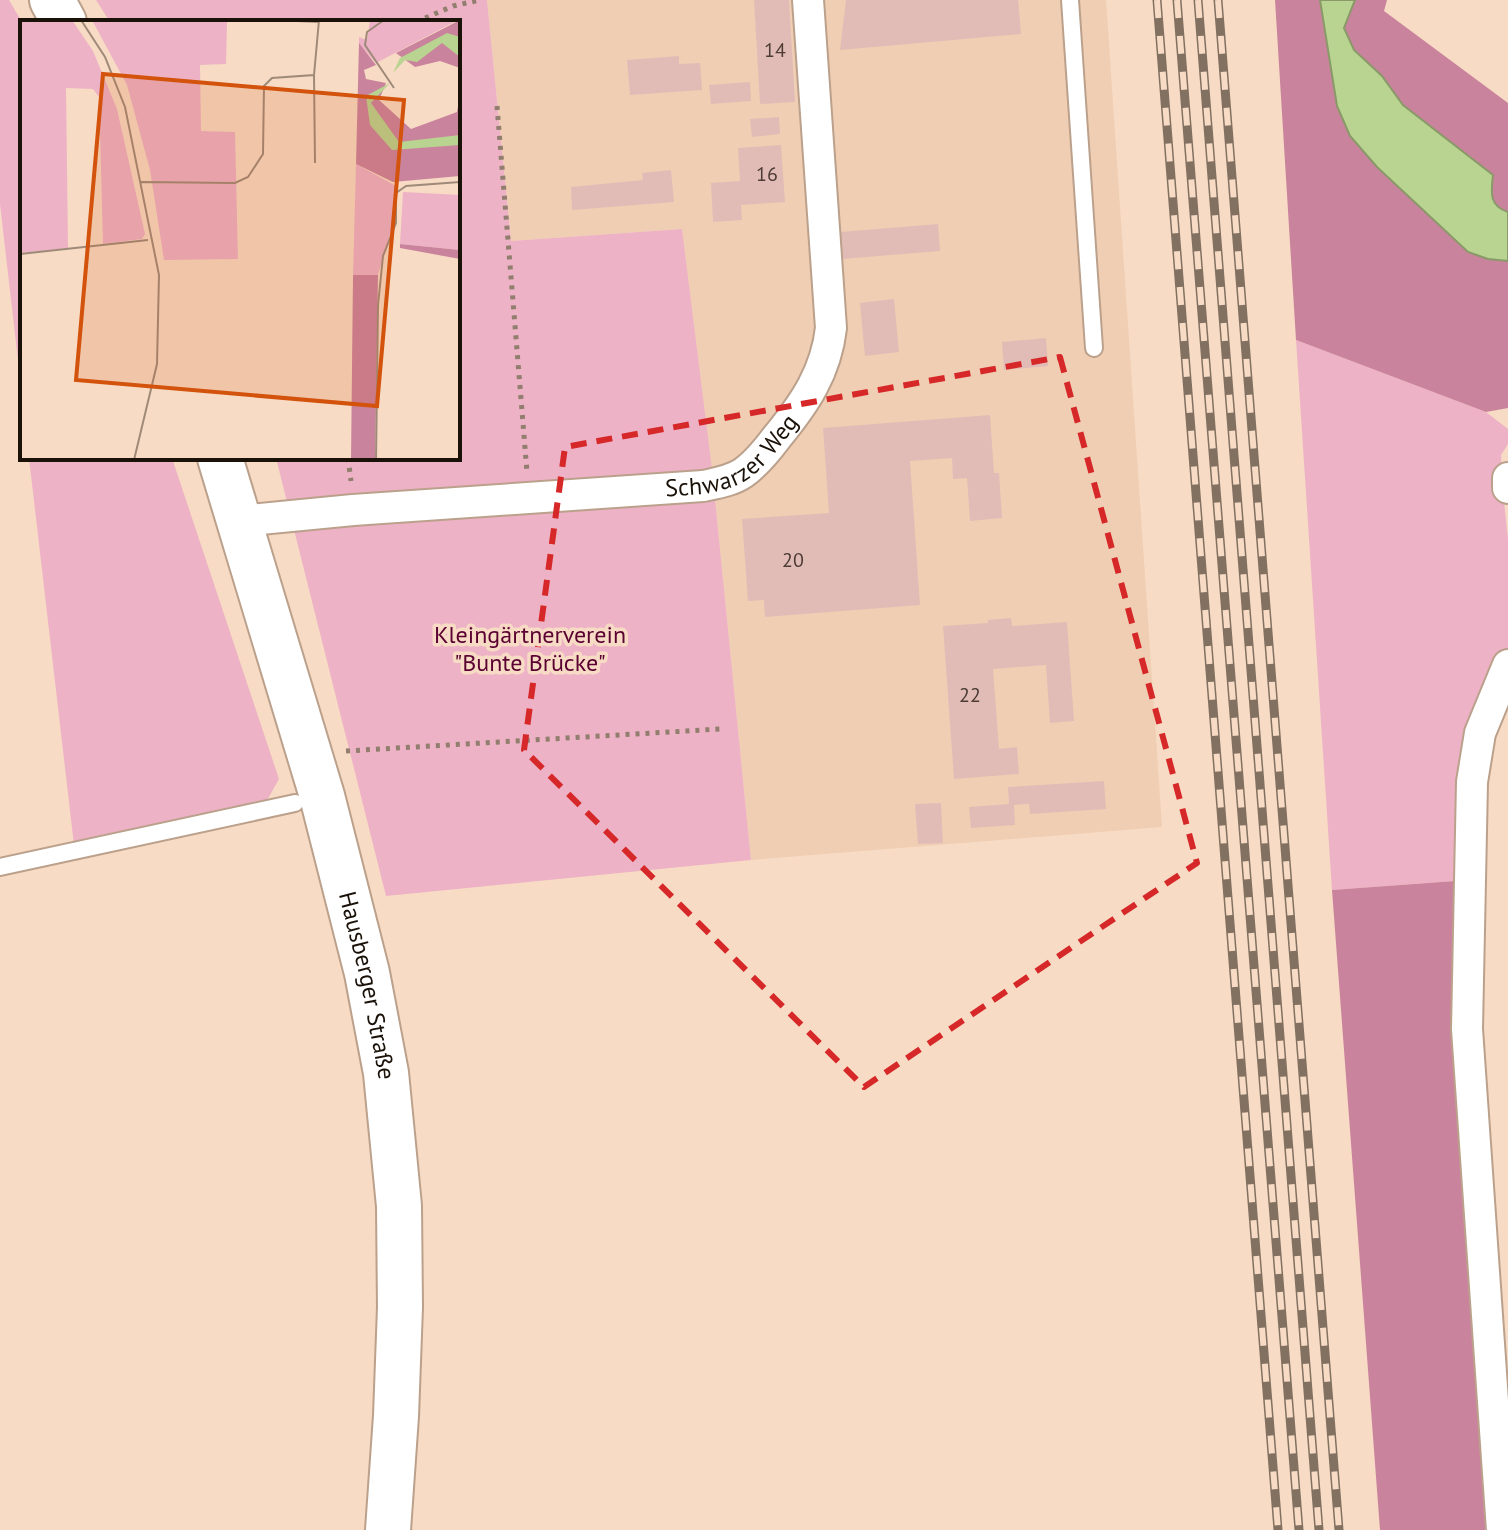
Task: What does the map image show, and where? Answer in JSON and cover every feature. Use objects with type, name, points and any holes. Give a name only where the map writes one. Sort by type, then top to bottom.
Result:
[{"type":"main road","points":[[52,0],[63,20]]},
{"type":"main road","name":"Hausberger Straße","points":[[221,460],[309,753],[367,973],[386,1073],[399,1206],[400,1307],[388,1530]]},
{"type":"street","name":"Schwarzer Weg","points":[[240,521],[670,488],[724,482],[744,473],[768,449],[809,395],[828,352],[831,328],[808,0]]},
{"type":"street","points":[[1508,478],[1508,488]]},
{"type":"street","points":[[1502,1530],[1467,1029],[1472,782],[1480,733],[1508,665]]},
{"type":"lane","points":[[1070,0],[1094,348]]},
{"type":"lane","points":[[0,867],[295,803]]},
{"type":"path","points":[[421,20],[453,6],[480,0]]},
{"type":"path","points":[[497,106],[529,497]]},
{"type":"path","points":[[309,753],[720,729]]},
{"type":"highlighted area","points":[[1060,357],[1197,863],[864,1087],[524,750],[565,447]]},
{"type":"shaded area","points":[[487,0],[1106,0],[1162,827],[751,860],[712,469],[682,229],[511,241]]},
{"type":"shaded area","points":[[1275,0],[1387,0],[1384,11],[1508,103],[1508,408],[1486,412],[1296,340]]},
{"type":"shaded area","points":[[1320,0],[1355,0],[1344,28],[1354,50],[1382,76],[1403,105],[1493,175],[1494,202],[1508,212],[1508,261],[1488,259],[1468,252],[1377,167],[1350,136],[1337,106]]},
{"type":"shaded area","points":[[1455,881],[1461,1030],[1495,1530],[1380,1530],[1332,890]]},
{"type":"green space","points":[[0,0],[9,0],[21,20],[20,378],[0,204]]},
{"type":"green space","name":"Kleingärtnerverein \"Bunte Brücke\"","points":[[96,0],[487,0],[511,241],[682,229],[712,469],[751,860],[386,896],[277,460],[460,460],[460,20],[109,20]]},
{"type":"green space","points":[[1296,340],[1486,412],[1508,429],[1508,444],[1501,455],[1508,539],[1508,655],[1467,755],[1455,881],[1332,890]]},
{"type":"green space","points":[[29,460],[173,460],[279,779],[265,804],[74,845]]},
{"type":"building","points":[[754,0],[789,0],[795,102],[760,104]]},
{"type":"building","points":[[846,0],[1018,0],[1021,34],[840,50]]},
{"type":"building","points":[[679,56],[679,64],[700,63],[702,90],[630,95],[627,60]]},
{"type":"building","points":[[750,82],[751,101],[711,104],[709,85]]},
{"type":"building","points":[[779,117],[780,134],[752,137],[750,119]]},
{"type":"building","points":[[781,145],[785,202],[741,205],[742,220],[713,222],[711,183],[740,181],[738,148]]},
{"type":"building","points":[[671,170],[674,202],[572,210],[571,187],[643,180],[642,173]]},
{"type":"building","points":[[938,224],[940,251],[842,259],[840,232]]},
{"type":"building","points":[[894,299],[899,352],[865,356],[860,303]]},
{"type":"building","points":[[1046,338],[1048,366],[1004,370],[1002,342]]},
{"type":"building","points":[[990,415],[994,473],[999,473],[1002,518],[970,521],[967,478],[953,479],[952,458],[910,461],[920,605],[765,617],[764,600],[748,601],[742,519],[829,513],[823,428]]},
{"type":"building","points":[[1011,618],[1012,626],[1067,622],[1074,721],[1050,723],[1046,665],[993,669],[999,749],[1017,747],[1019,774],[954,779],[943,626]]},
{"type":"building","points":[[1104,781],[1106,809],[1030,814],[1029,804],[1014,805],[1015,825],[971,828],[969,807],[1009,804],[1008,787]]},
{"type":"building","points":[[941,803],[943,843],[918,844],[915,804]]},
{"type":"railway","points":[[1157,0],[1278,1530]]},
{"type":"railway","points":[[1177,0],[1299,1530]]},
{"type":"railway","points":[[1198,0],[1319,1530]]},
{"type":"railway","points":[[1218,0],[1339,1530]]}]
